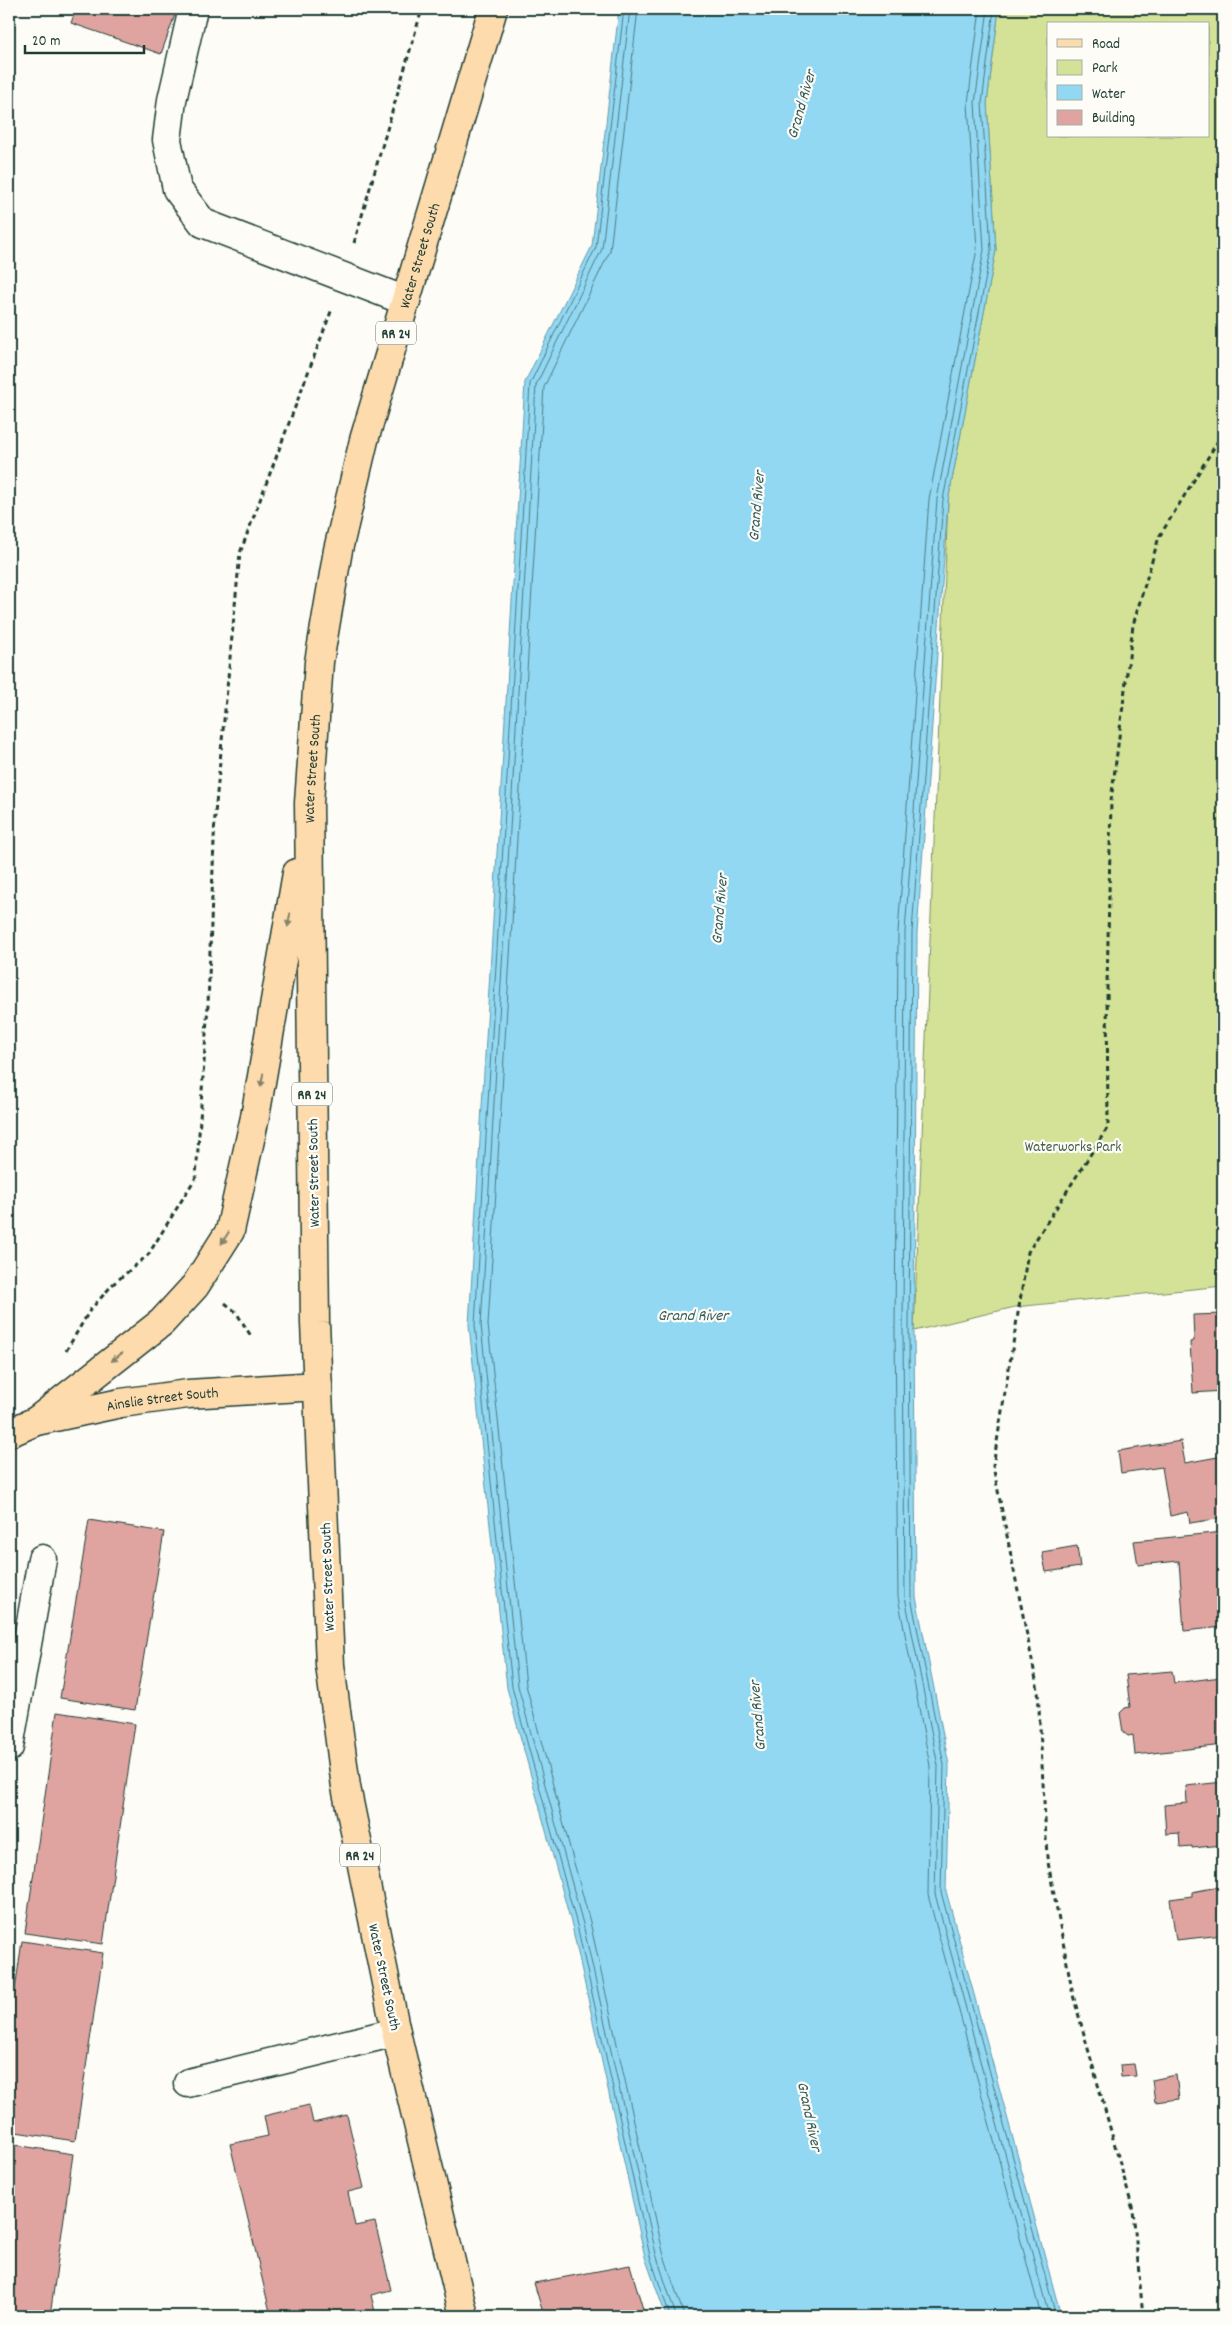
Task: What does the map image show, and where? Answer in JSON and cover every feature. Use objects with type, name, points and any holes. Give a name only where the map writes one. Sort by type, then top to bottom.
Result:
[{"type":"main road","name":"Water Street South","points":[[464,2316],[396,2032],[346,1787],[331,1674],[315,1323],[309,803],[320,662],[338,550],[364,440],[493,9]]},
{"type":"main road","points":[[36,1420],[162,1322],[196,1286],[230,1231],[255,1117],[309,803]]},
{"type":"main road","name":"Ainslie Street South","points":[[9,1433],[36,1420],[121,1403],[188,1394],[318,1386]]},
{"type":"lane","points":[[193,9],[172,100],[167,140],[177,189],[203,223],[406,301]]},
{"type":"lane","points":[[9,1747],[42,1559]]},
{"type":"lane","points":[[188,2083],[396,2032]]},
{"type":"path","points":[[113,1284],[148,1255],[196,1177],[208,1005],[215,814],[240,553],[344,278],[422,9]]},
{"type":"path","points":[[1143,2316],[1133,2210],[1073,1995],[1047,1857],[1038,1690],[993,1466],[1028,1252],[1108,1128],[1107,986],[1111,800],[1134,625],[1159,538],[1218,441],[1223,438]]},
{"type":"path","points":[[222,1300],[236,1312],[251,1336]]},
{"type":"green space","name":"Waterworks Park","points":[[999,9],[1223,9],[1223,1286],[1015,1307],[914,1331],[948,501],[996,250],[987,103]]},
{"type":"water","name":"Grand River","points":[[619,9],[999,9],[987,103],[996,250],[948,501],[917,933],[914,1331],[916,1597],[949,1765],[946,1891],[1061,2316],[666,2316],[645,2257],[572,1926],[507,1688],[469,1325],[525,382],[592,246]]},
{"type":"building","points":[[76,9],[177,9],[161,54],[71,23]]},
{"type":"building","points":[[1223,1314],[1223,1391],[1193,1393],[1190,1342],[1194,1341],[1193,1315]]},
{"type":"building","points":[[1181,1441],[1185,1463],[1223,1456],[1223,1518],[1190,1523],[1188,1512],[1170,1516],[1162,1467],[1121,1473],[1118,1451]]},
{"type":"building","points":[[89,1520],[164,1532],[135,1710],[60,1698]]},
{"type":"building","points":[[1223,1532],[1223,1627],[1184,1631],[1179,1561],[1138,1565],[1134,1541]]},
{"type":"building","points":[[1077,1546],[1080,1567],[1046,1572],[1042,1552]]},
{"type":"building","points":[[1172,1671],[1174,1683],[1221,1677],[1223,1745],[1135,1755],[1133,1735],[1128,1736],[1123,1732],[1120,1713],[1125,1708],[1130,1707],[1126,1675]]},
{"type":"building","points":[[57,1712],[135,1724],[103,1944],[25,1933]]},
{"type":"building","points":[[1223,1782],[1223,1845],[1192,1848],[1192,1846],[1180,1847],[1179,1833],[1166,1834],[1164,1805],[1187,1803],[1186,1786]]},
{"type":"building","points":[[1223,1886],[1223,1935],[1176,1940],[1170,1899],[1192,1896],[1192,1892]]},
{"type":"building","points":[[22,1941],[103,1953],[75,2141],[9,2131],[9,2032]]},
{"type":"building","points":[[1134,2064],[1136,2076],[1121,2077],[1120,2065]]},
{"type":"building","points":[[1176,2075],[1179,2099],[1155,2102],[1152,2080]]},
{"type":"building","points":[[309,2105],[313,2123],[347,2115],[364,2188],[348,2192],[355,2226],[375,2222],[391,2290],[371,2295],[376,2316],[271,2316],[230,2144],[268,2136],[264,2116]]},
{"type":"building","points":[[9,2144],[73,2154],[50,2316],[9,2316]]},
{"type":"building","points":[[630,2265],[645,2316],[544,2316],[534,2283]]}]
